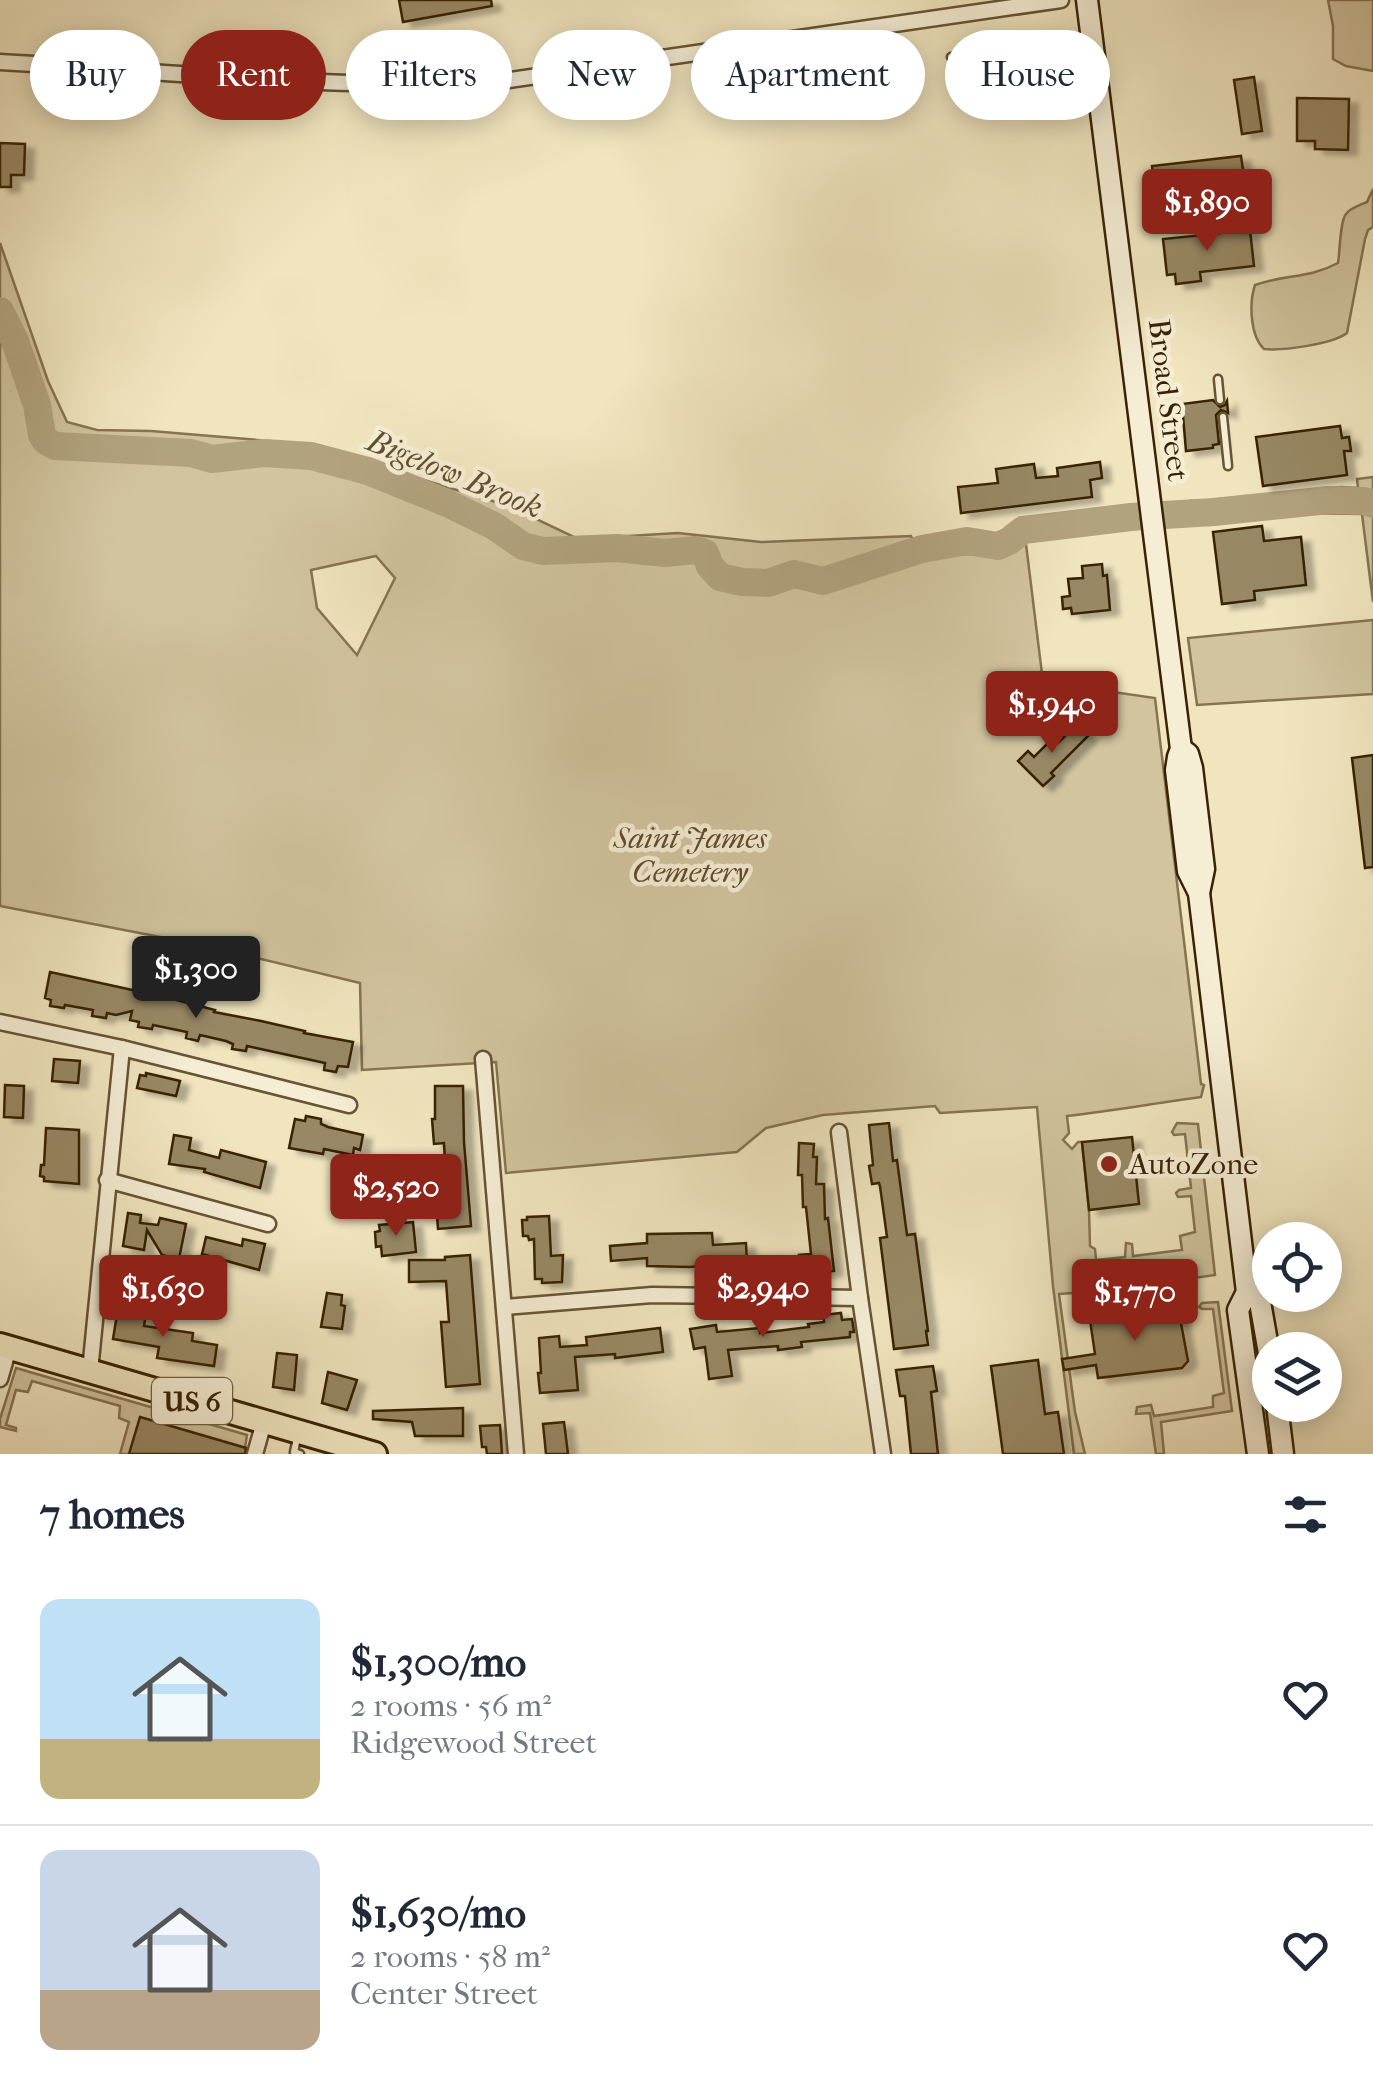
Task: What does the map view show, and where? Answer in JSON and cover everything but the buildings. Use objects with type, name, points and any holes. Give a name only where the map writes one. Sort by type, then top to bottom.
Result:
[{"type":"main road","name":"Broad Street","points":[[1087,0],[1181,749],[1176,770],[1188,872],[1199,892],[1247,1292],[1238,1310],[1258,1454]]},
{"type":"main road","name":"Broad Street","points":[[1247,1292],[1260,1302],[1265,1332]]},
{"type":"main road","name":"US 6","points":[[4,1346],[264,1422],[296,1448],[375,1454]]},
{"type":"main road","points":[[1279,1422],[1284,1454]]},
{"type":"street","points":[[0,62],[360,84],[496,82],[1061,0]]},
{"type":"street","points":[[0,1022],[122,1048],[349,1106]]},
{"type":"street","points":[[90,1371],[122,1048]]},
{"type":"street","points":[[483,1059],[516,1454]]},
{"type":"street","points":[[840,1132],[883,1454]]},
{"type":"street","points":[[108,1180],[268,1224]]},
{"type":"street","points":[[504,1307],[652,1295],[860,1298]]},
{"type":"street","points":[[0,1379],[4,1346]]},
{"type":"street","points":[[255,1454],[264,1422]]},
{"type":"lane","points":[[1218,379],[1220,400]]},
{"type":"lane","points":[[1223,417],[1228,466]]},
{"type":"green space","points":[[1328,0],[1373,0],[1373,71],[1333,59]]},
{"type":"green space","points":[[1373,189],[1373,227],[1365,239],[1347,333],[1307,346],[1264,349],[1252,319],[1255,285],[1317,272],[1338,263],[1344,218],[1350,210],[1367,202]]},
{"type":"green space","name":"Saint James Cemetery","points":[[0,243],[48,381],[67,422],[97,430],[306,444],[509,506],[578,539],[678,533],[761,542],[911,536],[917,549],[1025,536],[1043,682],[1155,698],[1204,1085],[1201,1097],[1067,1116],[1069,1133],[1063,1140],[1072,1149],[1082,1142],[1090,1246],[1095,1249],[1096,1260],[1125,1257],[1126,1243],[1132,1244],[1133,1256],[1182,1250],[1180,1236],[1195,1232],[1191,1196],[1178,1197],[1176,1193],[1191,1188],[1185,1134],[1172,1132],[1177,1123],[1198,1124],[1215,1275],[1098,1292],[1079,1304],[1075,1304],[1073,1293],[1059,1294],[1075,1412],[1085,1454],[1074,1454],[1053,1286],[1037,1107],[940,1113],[935,1106],[823,1115],[766,1128],[737,1152],[506,1173],[496,1062],[362,1070],[360,983],[212,947],[0,906]],"holes":[[[376,556],[395,578],[357,655],[317,608],[311,570]]]},
{"type":"green space","points":[[1373,477],[1373,602],[1362,514],[1303,513],[1208,525],[1197,523],[1188,507],[1190,501],[1358,488],[1357,479]]},
{"type":"green space","points":[[1373,620],[1373,694],[1197,705],[1188,638]]},
{"type":"green space","points":[[1218,1302],[1232,1411],[1161,1422],[1164,1454],[1156,1454],[1150,1413],[1136,1414],[1137,1407],[1151,1405],[1154,1416],[1213,1407],[1213,1396],[1224,1393],[1213,1309],[1199,1307],[1202,1303]]},
{"type":"green space","points":[[16,1368],[247,1435],[244,1454],[120,1454],[129,1422],[119,1418],[120,1406],[32,1381],[28,1392],[16,1390],[6,1425],[16,1431],[0,1427]]},
{"type":"waterway","name":"Bigelow Brook","points":[[0,311],[37,405],[42,435],[55,446],[191,453],[212,459],[264,453],[311,456],[368,471],[447,503],[494,526],[523,546],[543,551],[696,550],[705,553],[720,577],[742,582],[768,583],[794,574],[823,581],[922,549],[967,541],[998,546],[1023,530],[1329,500],[1373,504]]},
{"type":"place","name":"AutoZone","points":[[1109,1164]]}]
